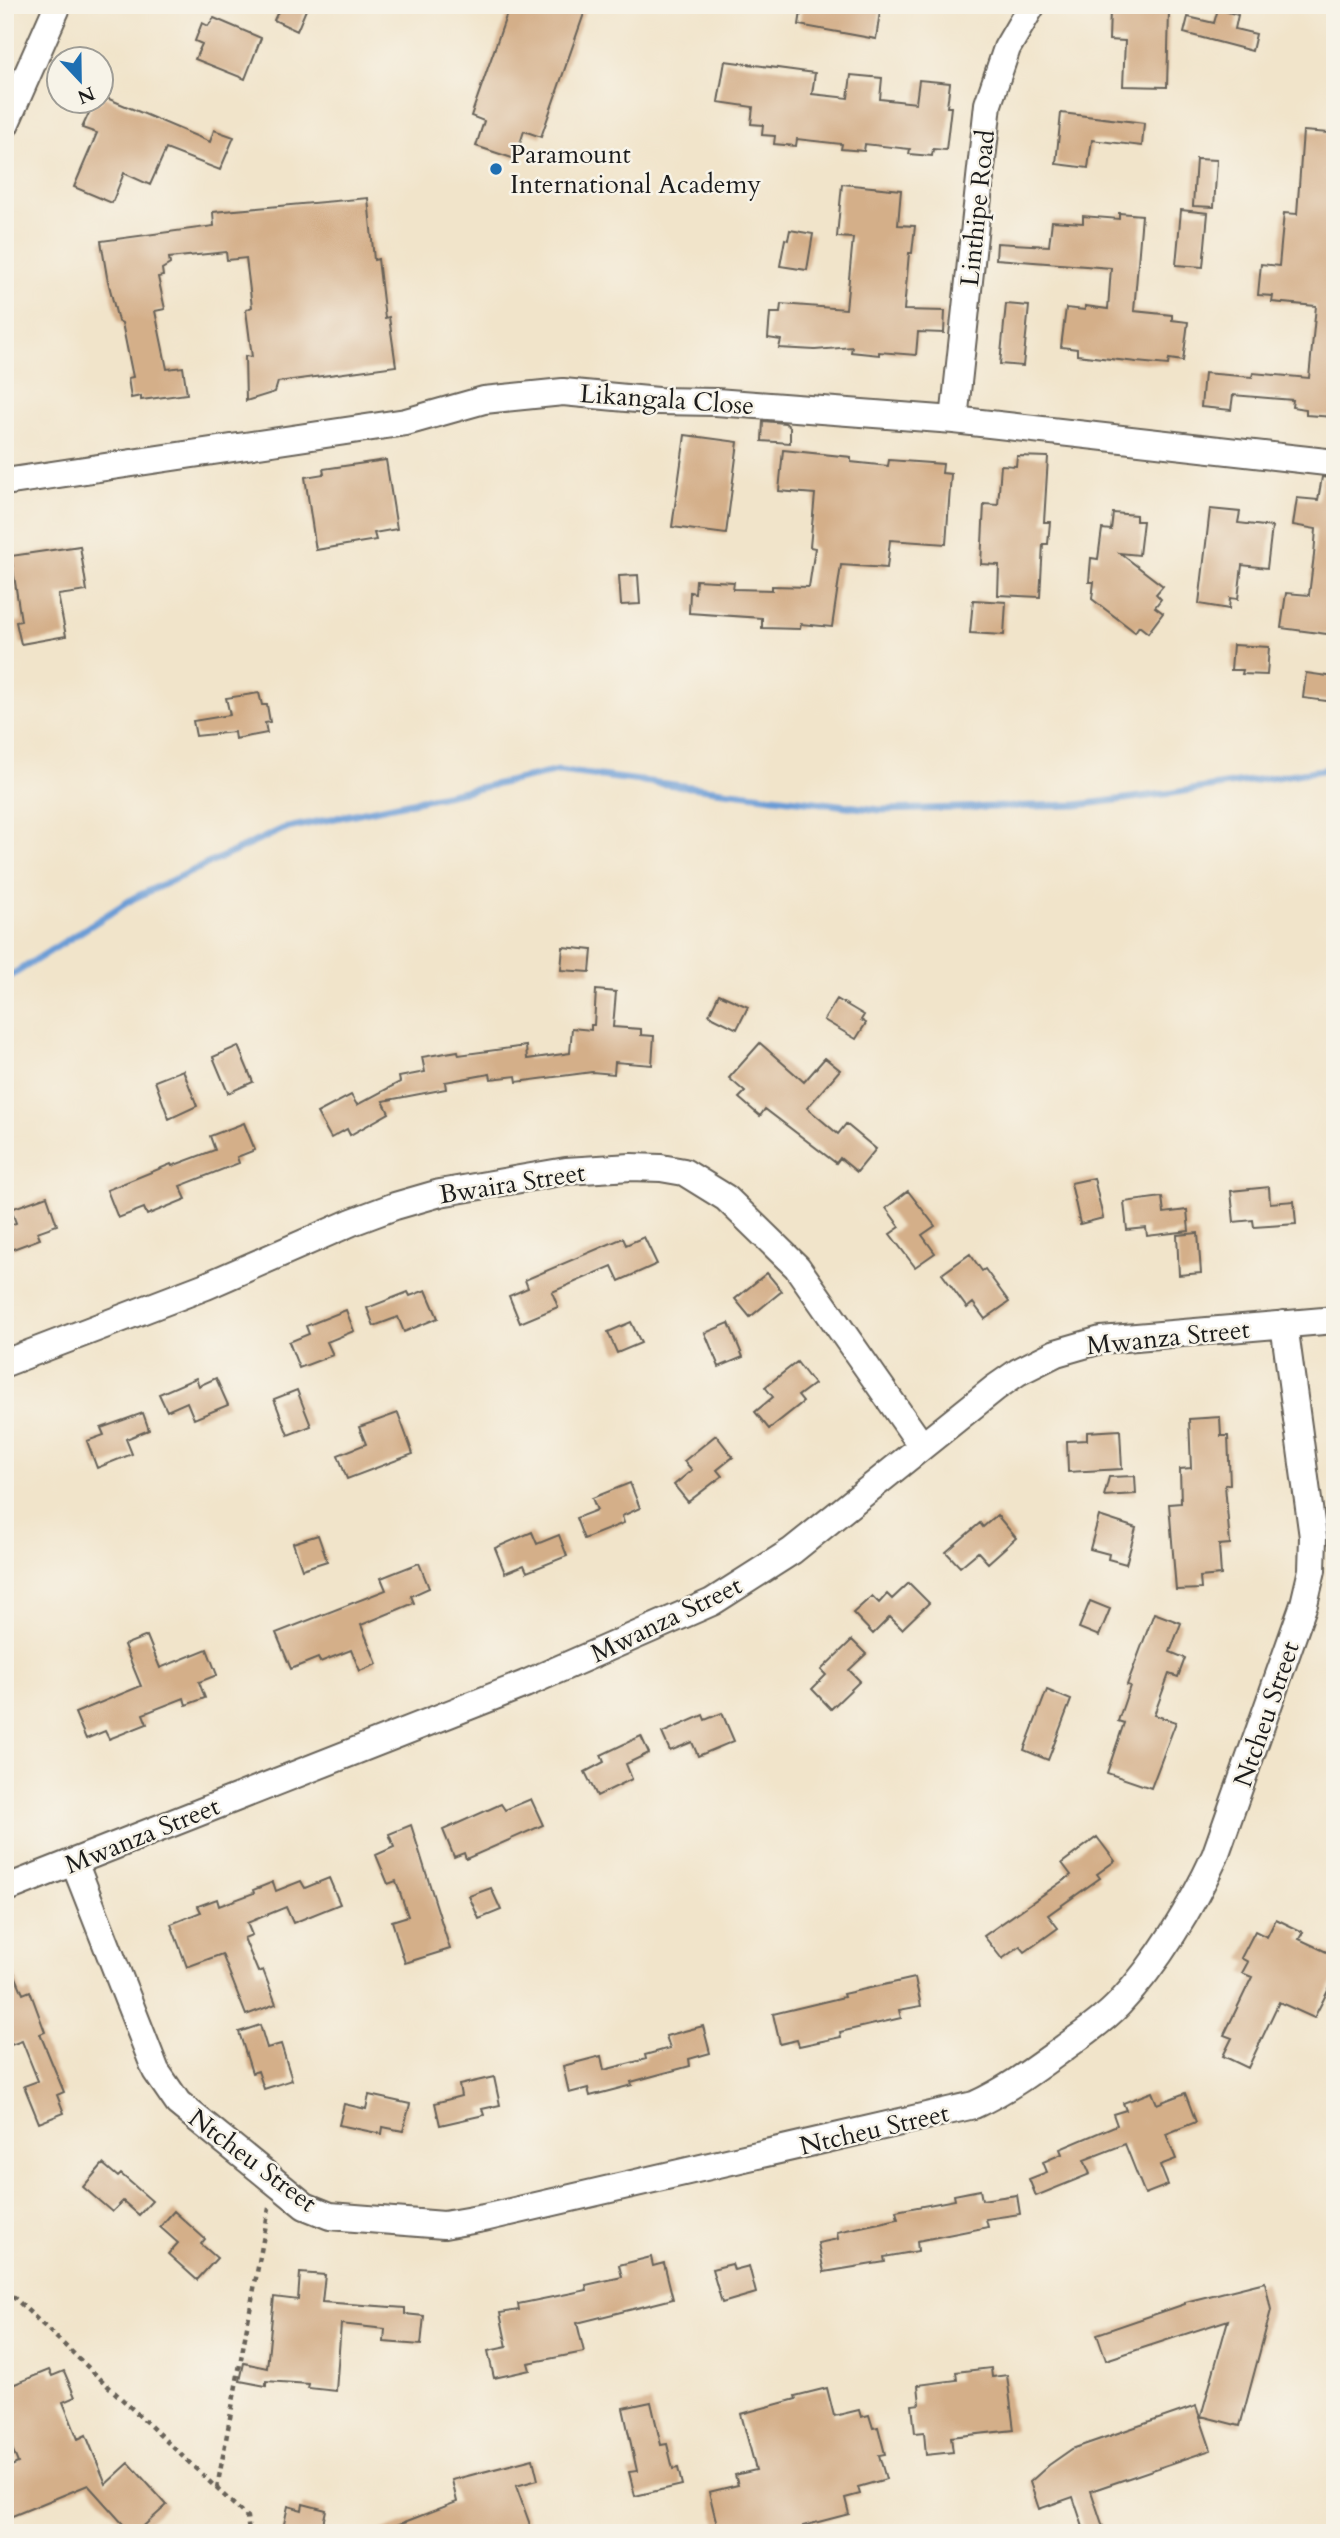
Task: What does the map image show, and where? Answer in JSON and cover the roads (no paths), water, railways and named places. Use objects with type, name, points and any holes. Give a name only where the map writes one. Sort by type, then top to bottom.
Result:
[{"type":"street","points":[[5,125],[58,5]]},
{"type":"street","name":"Linthipe Road","points":[[954,420],[988,104],[1007,48],[1032,5]]},
{"type":"street","name":"Likangala Close","points":[[5,482],[406,422],[484,400],[563,392],[658,401],[716,402],[954,420],[1335,463]]},
{"type":"street","name":"Bwaira Street","points":[[5,1363],[206,1286],[395,1206],[440,1193],[566,1171],[661,1168],[684,1172],[726,1198],[782,1250],[797,1267],[922,1446]]},
{"type":"street","name":"Mwanza Street","points":[[5,1889],[526,1684],[712,1602],[792,1551],[922,1446],[1018,1372],[1037,1361],[1078,1345],[1101,1340],[1335,1320]]},
{"type":"street","name":"Ntcheu Street","points":[[74,1863],[156,2071],[178,2102],[305,2206],[330,2217],[444,2225],[974,2105],[1002,2092],[1095,2025],[1119,2004],[1167,1943],[1204,1881],[1215,1856],[1304,1604],[1312,1570],[1313,1537],[1284,1324]]},
{"type":"waterway","points":[[5,976],[12,975],[134,898],[283,829],[559,771],[880,810],[1077,805],[1335,768]]},
{"type":"place","name":"Paramount International Academy","points":[[496,169]]}]
